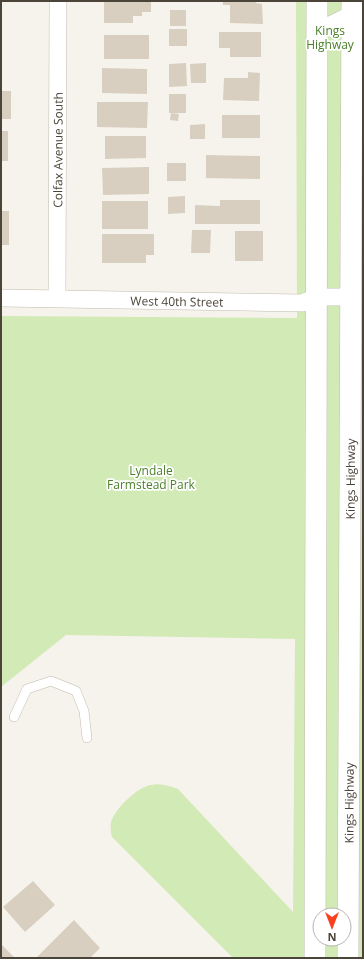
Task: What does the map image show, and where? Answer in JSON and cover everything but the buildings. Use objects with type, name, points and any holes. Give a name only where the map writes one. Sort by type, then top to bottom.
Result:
[{"type":"street","name":"Colfax Avenue South","points":[[56,298],[58,1]]},
{"type":"street","points":[[315,958],[318,1]]},
{"type":"street","points":[[318,31],[356,6]]},
{"type":"street","name":"Kings Highway","points":[[348,958],[351,297],[356,6]]},
{"type":"street","name":"West 40th Street","points":[[1,298],[302,303],[317,297],[351,297]]},
{"type":"lane","points":[[14,717],[27,689],[51,681],[76,691],[84,711],[87,738]]},
{"type":"green space","name":"Lyndale Farmstead Park","points":[[296,1],[363,1],[363,958],[233,958],[112,837],[111,822],[113,817],[127,799],[133,794],[145,787],[158,784],[178,789],[293,912],[293,917],[295,639],[66,635],[1,687],[1,316],[297,318]]}]
